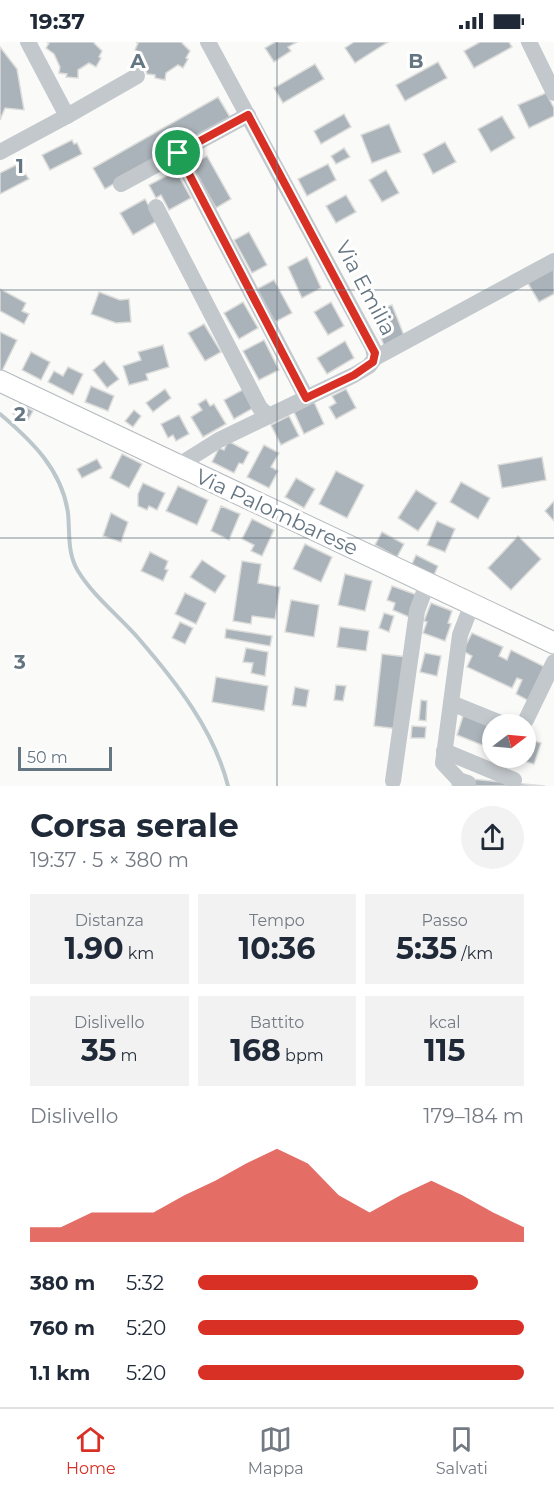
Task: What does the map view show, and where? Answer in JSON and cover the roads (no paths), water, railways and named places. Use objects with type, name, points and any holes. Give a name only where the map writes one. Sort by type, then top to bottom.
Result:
[{"type":"main road","name":"Via Palombarese","points":[[0,381],[554,642]]},
{"type":"street","points":[[28,42],[67,116]]},
{"type":"street","name":"Via Emilia","points":[[179,465],[219,440],[362,371],[375,358],[373,348],[208,42]]},
{"type":"street","points":[[529,42],[554,93]]},
{"type":"street","points":[[0,152],[137,76]]},
{"type":"street","points":[[121,184],[248,115]]},
{"type":"street","points":[[178,153],[306,398]]},
{"type":"street","points":[[156,207],[260,408],[269,416]]},
{"type":"street","points":[[375,358],[554,261]]},
{"type":"street","points":[[393,781],[417,611],[427,584]]},
{"type":"street","points":[[468,783],[459,780],[442,763],[460,635],[472,604]]},
{"type":"street","points":[[529,714],[554,662]]},
{"type":"street","points":[[451,703],[482,716]]},
{"type":"street","points":[[444,750],[514,780]]},
{"type":"waterway","points":[[0,414],[34,446],[59,483],[65,498],[71,550],[78,571],[99,598],[139,639],[180,690],[213,745],[228,786]]}]
